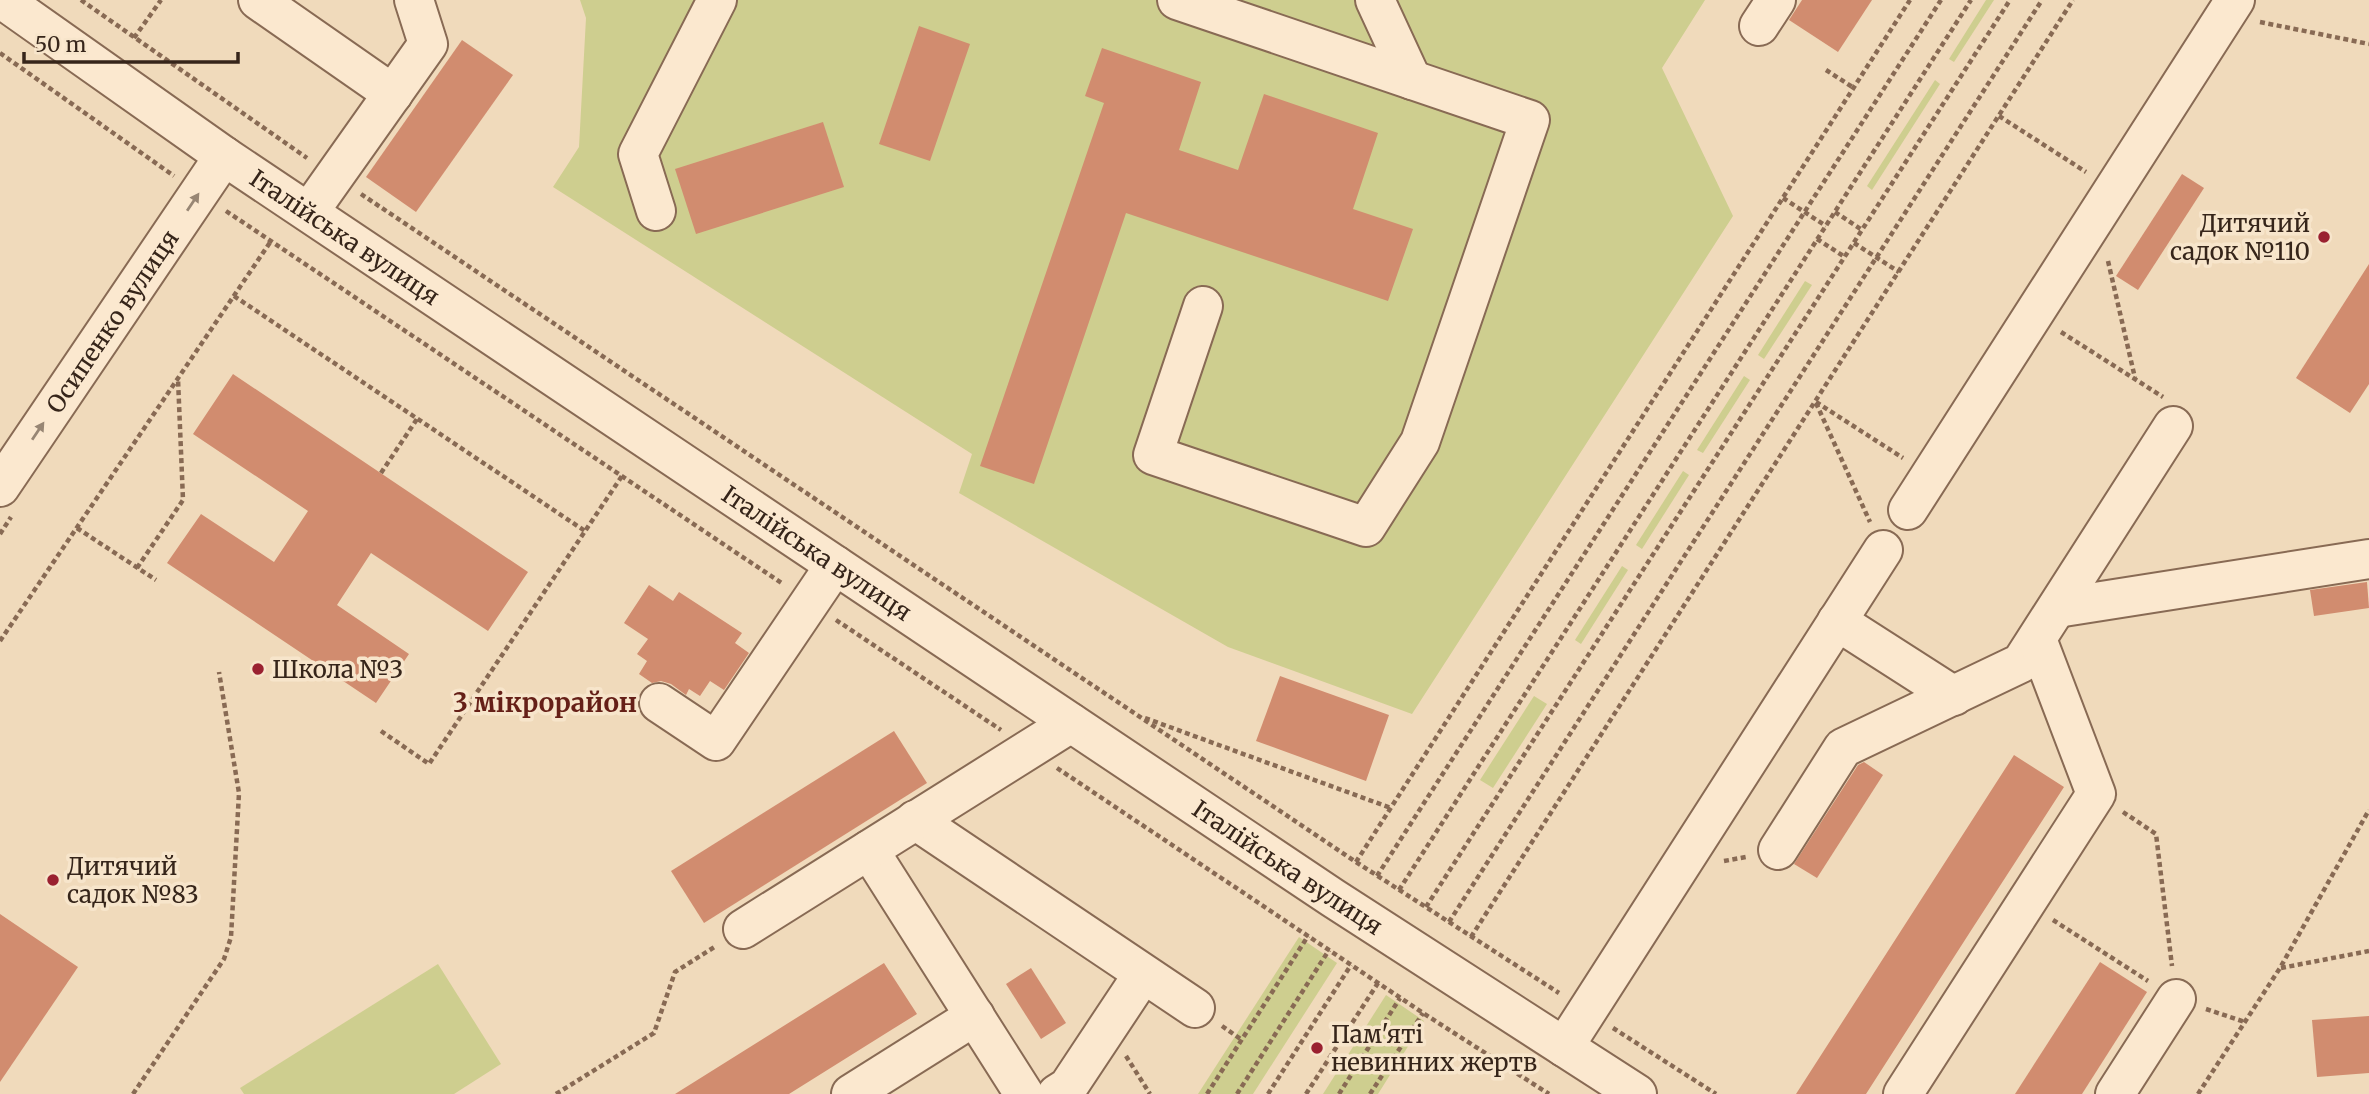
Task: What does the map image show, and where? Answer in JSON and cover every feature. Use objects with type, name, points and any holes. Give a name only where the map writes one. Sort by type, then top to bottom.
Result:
[{"type":"street","name":"Італійська вулиця","points":[[3,0],[224,156],[1333,898],[1637,1094]]},
{"type":"street","points":[[258,0],[393,94]]},
{"type":"street","points":[[309,212],[428,44],[414,0]]},
{"type":"street","points":[[656,211],[638,154],[717,0]]},
{"type":"street","points":[[1177,0],[1530,120],[1420,442],[1366,527],[1153,455],[1203,306]]},
{"type":"street","points":[[1375,0],[1412,80]]},
{"type":"street","points":[[1908,510],[2230,8]]},
{"type":"street","name":"Осипенко вулиця","points":[[0,487],[224,156]]},
{"type":"street","points":[[1778,850],[1843,748],[2021,663],[2047,624],[2170,413]]},
{"type":"street","points":[[1564,1047],[1882,550]]},
{"type":"street","points":[[2047,624],[2369,559]]},
{"type":"street","points":[[659,702],[716,741],[835,565]]},
{"type":"street","points":[[1837,621],[1954,695]]},
{"type":"street","points":[[1903,1094],[2096,794],[2047,624]]},
{"type":"street","points":[[743,929],[1071,723]]},
{"type":"street","points":[[915,820],[1195,1008]]},
{"type":"street","points":[[869,850],[1024,1094]]},
{"type":"street","points":[[1057,1094],[1068,1087],[1143,974]]},
{"type":"street","points":[[2115,1094],[2176,999]]},
{"type":"street","points":[[851,1094],[975,1016]]},
{"type":"path","points":[[80,0],[335,176],[1137,716],[1471,937],[2074,0]]},
{"type":"path","points":[[134,38],[161,0]]},
{"type":"path","points":[[1356,862],[1910,0]]},
{"type":"path","points":[[1377,876],[1941,0]]},
{"type":"path","points":[[1399,890],[1971,0]]},
{"type":"path","points":[[1426,907],[2010,0]]},
{"type":"path","points":[[1449,922],[2042,0]]},
{"type":"path","points":[[2230,8],[2369,44]]},
{"type":"path","points":[[0,53],[178,178]]},
{"type":"path","points":[[1826,70],[1854,88]]},
{"type":"path","points":[[1999,116],[2106,202],[2135,379]]},
{"type":"path","points":[[1783,198],[1826,226]]},
{"type":"path","points":[[221,208],[1400,998],[1549,1094]]},
{"type":"path","points":[[1835,212],[1862,230]]},
{"type":"path","points":[[1818,239],[1845,257]]},
{"type":"path","points":[[0,641],[271,241]]},
{"type":"path","points":[[1854,243],[1899,272]]},
{"type":"path","points":[[234,296],[585,531]]},
{"type":"path","points":[[2033,314],[2135,379],[2170,413]]},
{"type":"path","points":[[137,568],[183,500],[178,378]]},
{"type":"path","points":[[1815,402],[1930,475]]},
{"type":"path","points":[[1815,402],[1882,550]]},
{"type":"path","points":[[381,473],[417,419]]},
{"type":"path","points":[[381,731],[429,764],[622,476]]},
{"type":"path","points":[[77,528],[156,580]]},
{"type":"path","points":[[133,1094],[225,959],[231,937],[239,793],[219,672]]},
{"type":"path","points":[[1137,716],[1391,808]]},
{"type":"path","points":[[2198,1094],[2280,968],[2369,810]]},
{"type":"path","points":[[2157,834],[2176,999]]},
{"type":"path","points":[[1676,872],[1778,850]]},
{"type":"path","points":[[2026,903],[2176,999],[2245,1022]]},
{"type":"path","points":[[556,1094],[654,1033],[675,972],[743,929]]},
{"type":"path","points":[[1207,1094],[1308,936]]},
{"type":"path","points":[[1237,1094],[1330,950]]},
{"type":"path","points":[[2280,968],[2369,951]]},
{"type":"path","points":[[1268,1094],[1351,965]]},
{"type":"path","points":[[1306,1094],[1378,983]]},
{"type":"path","points":[[1339,1094],[1400,998]]},
{"type":"path","points":[[1370,1094],[1423,1013]]},
{"type":"green space","points":[[580,0],[1705,0],[1662,68],[1733,216],[1412,714],[1228,647],[959,493],[972,454],[553,187],[579,147],[586,18]]},
{"type":"green space","points":[[1986,0],[1994,0],[1954,62],[1949,59]]},
{"type":"green space","points":[[1935,80],[1940,84],[1872,190],[1867,186]]},
{"type":"green space","points":[[1805,281],[1812,285],[1764,359],[1758,355]]},
{"type":"green space","points":[[1744,376],[1750,380],[1703,453],[1697,450]]},
{"type":"green space","points":[[1683,471],[1689,475],[1642,549],[1636,545]]},
{"type":"green space","points":[[1622,566],[1628,570],[1581,644],[1575,640]]},
{"type":"green space","points":[[1534,696],[1547,704],[1493,788],[1480,780]]},
{"type":"green space","points":[[1299,937],[1337,963],[1253,1094],[1198,1094]]},
{"type":"green space","points":[[438,964],[501,1064],[454,1094],[244,1094],[240,1088]]},
{"type":"green space","points":[[1386,995],[1424,1021],[1378,1094],[1323,1094]]},
{"type":"building","points":[[1802,0],[1872,0],[1838,52],[1789,20]]},
{"type":"building","points":[[919,26],[970,44],[930,161],[879,144]]},
{"type":"building","points":[[462,40],[513,75],[416,212],[366,177]]},
{"type":"building","points":[[1102,48],[1201,82],[1179,150],[1238,170],[1264,94],[1378,133],[1353,209],[1413,229],[1388,301],[1126,213],[1034,484],[980,466],[1104,103],[1085,96]]},
{"type":"building","points":[[823,122],[844,187],[696,234],[675,169]]},
{"type":"building","points":[[2182,174],[2204,188],[2138,290],[2116,276]]},
{"type":"building","points":[[2369,264],[2369,384],[2350,413],[2296,378]]},
{"type":"building","points":[[233,374],[528,572],[488,631],[371,553],[337,605],[409,654],[376,703],[167,563],[201,514],[274,562],[308,511],[193,434]]},
{"type":"building","points":[[2367,582],[2369,608],[2314,616],[2310,590]]},
{"type":"building","points":[[649,585],[673,601],[679,592],[742,633],[735,643],[749,653],[724,690],[710,681],[700,696],[689,689],[686,695],[671,684],[661,681],[652,683],[639,674],[647,661],[637,654],[648,639],[624,623]]},
{"type":"building","points":[[1280,676],[1389,715],[1366,781],[1256,741]]},
{"type":"building","points":[[894,731],[927,783],[704,923],[671,871]]},
{"type":"building","points":[[2014,755],[2064,787],[1866,1094],[1796,1094]]},
{"type":"building","points":[[1864,762],[1883,775],[1817,878],[1794,864],[1858,765]]},
{"type":"building","points":[[0,914],[78,967],[0,1082]]},
{"type":"building","points":[[2100,962],[2147,992],[2082,1094],[2015,1094]]},
{"type":"building","points":[[884,963],[917,1014],[789,1094],[675,1094]]},
{"type":"building","points":[[1031,968],[1066,1023],[1041,1039],[1006,984]]},
{"type":"building","points":[[2369,1016],[2369,1073],[2317,1077],[2312,1020]]},
{"type":"place","name":"Дитячий садок №110","points":[[2324,237]]},
{"type":"place","name":"Школа №3","points":[[258,669]]},
{"type":"place","name":"Дитячий садок №83","points":[[53,880]]},
{"type":"place","name":"Пам'яті невинних жертв","points":[[1317,1048]]},
{"type":"district","name":"3 мікрорайон","points":[[545,702]]}]
